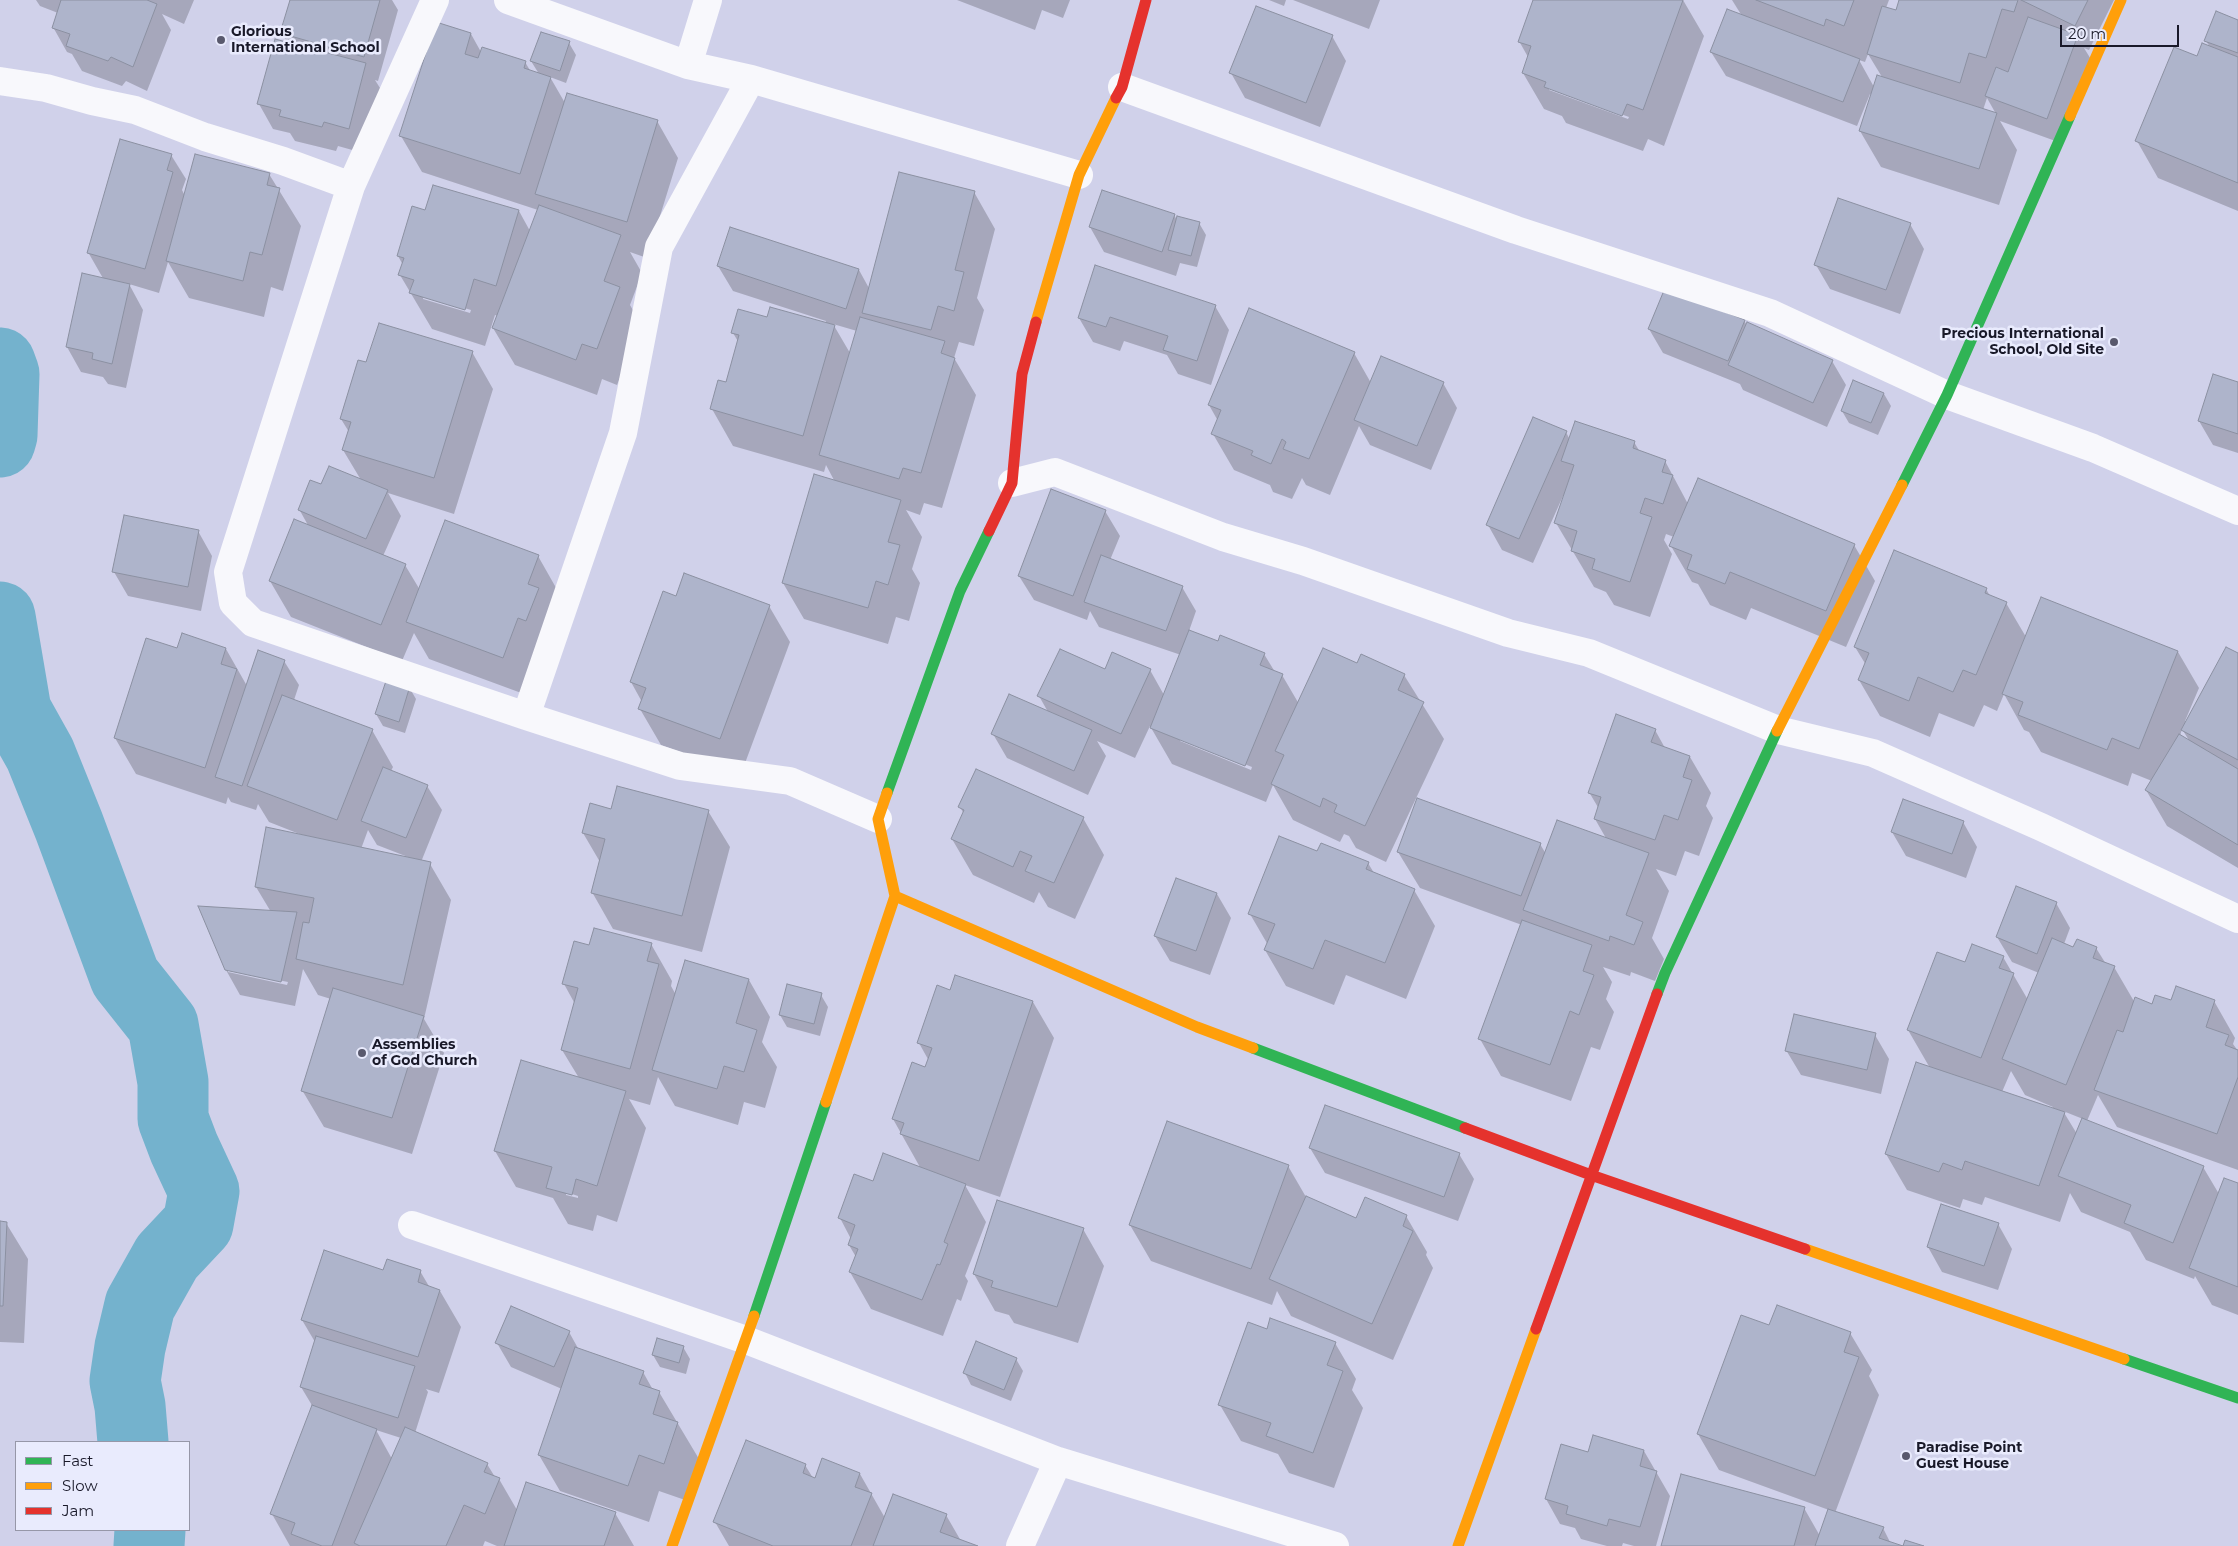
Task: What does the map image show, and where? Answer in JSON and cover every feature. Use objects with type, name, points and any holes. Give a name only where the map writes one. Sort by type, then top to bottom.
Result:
[{"type":"street","points":[[434,0],[351,186],[228,572],[233,603],[254,623],[526,716],[680,766],[790,781],[878,820]]},
{"type":"street","points":[[508,0],[688,65],[750,79],[1079,175]]},
{"type":"street","points":[[688,65],[708,0]]},
{"type":"street","points":[[672,1546],[746,1340],[895,896],[878,820],[960,592],[1012,484],[1022,374],[1048,275],[1079,175],[1122,87],[1146,0]]},
{"type":"street","points":[[1458,1546],[1665,973],[1778,730],[1859,574],[1947,395],[2121,0]]},
{"type":"street","points":[[526,716],[623,433],[660,247],[750,79]]},
{"type":"street","points":[[0,81],[46,88],[92,101],[135,110],[205,137],[283,161],[351,186]]},
{"type":"street","points":[[1122,87],[1516,230],[1770,313],[1947,395],[2093,448],[2238,510]]},
{"type":"street","points":[[1012,484],[1055,472],[1223,537],[1303,561],[1508,633],[1589,653],[1778,730],[1873,753],[2042,827],[2238,919]]},
{"type":"street","points":[[895,896],[1197,1027],[1591,1174],[2238,1398]]},
{"type":"street","points":[[412,1224],[746,1340],[1058,1461],[1335,1546]]},
{"type":"street","points":[[1020,1546],[1058,1461]]},
{"type":"building","points":[[61,0],[147,0],[157,4],[133,67],[111,57],[108,61],[66,46],[70,34],[52,28]]},
{"type":"building","points":[[290,0],[380,0],[364,57],[280,33]]},
{"type":"building","points":[[1533,0],[1683,0],[1643,110],[1627,104],[1622,116],[1544,87],[1546,82],[1522,73],[1531,46],[1518,42]]},
{"type":"building","points":[[1756,0],[1854,0],[1844,26],[1826,19],[1824,26]]},
{"type":"building","points":[[1899,0],[2018,0],[2014,12],[2002,9],[1986,58],[1969,53],[1960,83],[1867,54],[1882,6],[1896,10]]},
{"type":"building","points":[[2021,0],[2088,0],[2075,26]]},
{"type":"building","points":[[1256,6],[1333,35],[1306,103],[1229,73]]},
{"type":"building","points":[[1727,9],[1860,59],[1843,102],[1710,52]]},
{"type":"building","points":[[2216,11],[2238,20],[2238,53],[2204,41]]},
{"type":"building","points":[[2028,17],[2078,35],[2047,119],[1985,96],[1996,67],[2008,72]]},
{"type":"building","points":[[436,22],[471,33],[465,54],[478,58],[482,47],[526,61],[524,68],[551,77],[520,174],[399,136]]},
{"type":"building","points":[[541,32],[570,41],[560,71],[530,61]]},
{"type":"building","points":[[275,39],[366,63],[349,129],[324,122],[322,127],[279,116],[281,110],[257,104]]},
{"type":"building","points":[[2202,43],[2238,57],[2238,183],[2135,141],[2174,47],[2197,56]]},
{"type":"building","points":[[1877,75],[1997,113],[1979,169],[1859,131]]},
{"type":"building","points":[[567,93],[658,120],[627,222],[535,194]]},
{"type":"building","points":[[120,139],[172,154],[167,170],[173,172],[145,269],[87,253]]},
{"type":"building","points":[[195,154],[270,173],[267,185],[280,188],[262,255],[250,252],[243,281],[166,261]]},
{"type":"building","points":[[899,172],[975,191],[955,270],[964,272],[954,311],[938,306],[931,330],[862,313]]},
{"type":"building","points":[[433,185],[519,210],[496,286],[474,279],[465,310],[409,293],[414,280],[398,275],[404,258],[397,256],[412,206],[425,210]]},
{"type":"building","points":[[1102,190],[1175,214],[1162,252],[1089,227]]},
{"type":"building","points":[[1838,198],[1911,223],[1886,290],[1814,265]]},
{"type":"building","points":[[539,205],[621,235],[604,281],[620,287],[597,349],[582,344],[576,360],[492,328]]},
{"type":"building","points":[[1177,216],[1200,222],[1191,256],[1168,250]]},
{"type":"building","points":[[730,227],[859,269],[846,309],[717,266]]},
{"type":"building","points":[[1095,265],[1216,305],[1197,361],[1163,350],[1168,336],[1110,317],[1106,327],[1078,318]]},
{"type":"building","points":[[82,273],[130,284],[112,364],[92,359],[93,353],[66,347]]},
{"type":"building","points":[[1665,288],[1745,320],[1728,361],[1648,329]]},
{"type":"building","points":[[770,307],[835,325],[803,436],[710,409],[718,380],[726,382],[739,335],[731,333],[738,309],[767,317]]},
{"type":"building","points":[[1249,308],[1355,352],[1309,459],[1283,449],[1286,442],[1282,439],[1271,464],[1251,455],[1253,451],[1211,434],[1221,410],[1208,405]]},
{"type":"building","points":[[860,317],[945,341],[941,353],[955,358],[921,473],[903,468],[899,479],[819,455]]},
{"type":"building","points":[[1747,322],[1833,360],[1813,403],[1728,365]]},
{"type":"building","points":[[379,323],[473,351],[434,478],[342,450],[351,422],[340,419],[358,360],[366,362]]},
{"type":"building","points":[[1381,356],[1444,382],[1417,446],[1354,420]]},
{"type":"building","points":[[2213,374],[2238,382],[2238,434],[2198,421]]},
{"type":"building","points":[[1853,380],[1884,393],[1871,423],[1841,411]]},
{"type":"building","points":[[1533,417],[1567,431],[1519,539],[1486,525]]},
{"type":"building","points":[[1575,421],[1635,441],[1633,448],[1666,460],[1662,472],[1673,475],[1663,504],[1645,498],[1640,513],[1652,517],[1630,582],[1592,569],[1595,559],[1571,551],[1577,531],[1554,523],[1574,465],[1561,461]]},
{"type":"building","points":[[329,466],[388,490],[366,539],[298,510],[310,480],[321,484]]},
{"type":"building","points":[[814,474],[901,500],[888,542],[900,545],[888,585],[876,581],[868,608],[782,583]]},
{"type":"building","points":[[1698,478],[1855,544],[1826,611],[1730,572],[1725,584],[1687,569],[1692,555],[1669,546]]},
{"type":"building","points":[[1051,489],[1106,510],[1073,596],[1018,576]]},
{"type":"building","points":[[124,515],[199,530],[188,587],[112,572]]},
{"type":"building","points":[[294,519],[406,564],[381,625],[269,581]]},
{"type":"building","points":[[445,520],[539,555],[528,584],[539,588],[526,621],[518,618],[503,658],[406,622]]},
{"type":"building","points":[[1894,550],[1987,588],[1985,593],[2007,602],[1976,675],[1963,670],[1953,692],[1918,677],[1909,701],[1858,680],[1869,653],[1854,647]]},
{"type":"building","points":[[1101,555],[1183,586],[1166,631],[1084,602]]},
{"type":"building","points":[[684,573],[770,605],[720,739],[638,709],[646,688],[630,682],[663,591],[676,596]]},
{"type":"building","points":[[2041,597],[2178,651],[2139,749],[2112,738],[2107,750],[2018,715],[2023,702],[2002,694]]},
{"type":"building","points":[[1189,630],[1218,641],[1220,635],[1265,653],[1260,665],[1283,674],[1245,766],[1150,728]]},
{"type":"building","points":[[182,633],[226,648],[221,664],[237,669],[205,768],[114,738],[146,638],[177,648]]},
{"type":"building","points":[[2226,647],[2238,653],[2238,760],[2181,730]]},
{"type":"building","points":[[1323,648],[1357,663],[1361,654],[1405,674],[1398,690],[1424,702],[1365,826],[1334,812],[1337,805],[1323,798],[1320,807],[1271,784],[1284,755],[1275,751]]},
{"type":"building","points":[[1060,649],[1105,669],[1112,652],[1151,669],[1121,734],[1037,696]]},
{"type":"building","points":[[258,650],[285,660],[242,786],[215,777]]},
{"type":"building","points":[[387,678],[410,686],[399,722],[375,714]]},
{"type":"building","points":[[1009,694],[1092,730],[1074,771],[991,734]]},
{"type":"building","points":[[282,695],[373,729],[337,820],[247,786]]},
{"type":"building","points":[[1616,714],[1656,729],[1651,742],[1690,756],[1683,777],[1692,780],[1678,820],[1664,815],[1655,840],[1594,819],[1601,797],[1588,793]]},
{"type":"building","points":[[2179,734],[2238,769],[2238,845],[2145,790]]},
{"type":"building","points":[[383,767],[428,785],[406,838],[361,821]]},
{"type":"building","points":[[976,769],[1084,817],[1054,883],[1025,871],[1032,856],[1020,851],[1013,867],[951,839],[964,810],[958,807]]},
{"type":"building","points":[[617,786],[709,810],[682,916],[591,893],[605,839],[582,833],[590,803],[611,809]]},
{"type":"building","points":[[1417,798],[1541,843],[1521,896],[1397,852]]},
{"type":"building","points":[[1903,799],[1964,821],[1952,854],[1891,832]]},
{"type":"building","points":[[1557,820],[1649,853],[1626,915],[1643,922],[1634,945],[1610,936],[1609,941],[1523,910]]},
{"type":"building","points":[[266,827],[431,862],[403,985],[296,959],[303,922],[309,923],[314,898],[255,887]]},
{"type":"building","points":[[1279,836],[1317,851],[1321,843],[1369,862],[1366,869],[1415,889],[1385,963],[1325,940],[1313,969],[1264,950],[1275,924],[1248,914]]},
{"type":"building","points":[[1176,878],[1217,893],[1196,951],[1154,936]]},
{"type":"building","points":[[2016,886],[2057,902],[2037,954],[1996,937]]},
{"type":"building","points":[[198,906],[297,912],[281,982],[225,970]]},
{"type":"building","points":[[1522,920],[1592,945],[1583,971],[1594,975],[1579,1015],[1570,1011],[1550,1065],[1478,1039]]},
{"type":"building","points":[[594,928],[652,943],[647,961],[659,964],[630,1069],[561,1050],[578,988],[562,984],[574,941],[589,945]]},
{"type":"building","points":[[2052,938],[2073,947],[2077,939],[2097,947],[2093,958],[2115,966],[2066,1085],[2002,1059]]},
{"type":"building","points":[[1972,944],[2004,956],[1999,968],[2014,973],[1981,1058],[1907,1030],[1937,952],[1965,962]]},
{"type":"building","points":[[685,960],[749,979],[736,1023],[757,1030],[744,1072],[724,1066],[717,1089],[652,1070]]},
{"type":"building","points":[[955,975],[1033,1001],[979,1161],[900,1134],[904,1123],[892,1119],[912,1062],[925,1067],[932,1048],[917,1043],[937,985],[950,990]]},
{"type":"building","points":[[787,984],[822,993],[814,1024],[779,1015]]},
{"type":"building","points":[[2176,986],[2215,1000],[2206,1027],[2229,1035],[2225,1045],[2238,1050],[2238,1077],[2217,1134],[2094,1090],[2117,1030],[2123,1032],[2135,997],[2152,1004],[2155,995],[2171,1000]]},
{"type":"building","name":"Assemblies of God Church","points":[[333,988],[424,1016],[392,1118],[301,1091]]},
{"type":"building","points":[[1794,1014],[1876,1033],[1867,1070],[1785,1051]]},
{"type":"building","points":[[521,1060],[626,1091],[597,1186],[576,1179],[572,1195],[546,1188],[552,1167],[494,1151]]},
{"type":"building","points":[[1916,1062],[2065,1112],[2039,1186],[1965,1161],[1962,1170],[1943,1163],[1939,1172],[1885,1154]]},
{"type":"building","points":[[1325,1105],[1460,1153],[1444,1197],[1309,1148]]},
{"type":"building","points":[[2082,1118],[2204,1166],[2173,1243],[2124,1223],[2131,1205],[2058,1176]]},
{"type":"building","points":[[1167,1121],[1289,1165],[1251,1269],[1129,1225]]},
{"type":"building","points":[[883,1153],[966,1184],[944,1242],[948,1244],[940,1265],[937,1264],[922,1300],[849,1272],[858,1249],[848,1245],[855,1225],[838,1218],[854,1174],[873,1181]]},
{"type":"building","points":[[2224,1178],[2238,1183],[2238,1287],[2189,1268]]},
{"type":"building","points":[[1306,1196],[1356,1218],[1365,1197],[1407,1215],[1403,1226],[1413,1231],[1372,1324],[1269,1279]]},
{"type":"building","points":[[997,1200],[1084,1228],[1057,1307],[991,1287],[993,1281],[973,1274]]},
{"type":"building","points":[[1941,1204],[1999,1223],[1984,1266],[1927,1247]]},
{"type":"building","points":[[0,1221],[7,1222],[3,1306],[0,1306]]},
{"type":"building","points":[[324,1250],[383,1270],[387,1259],[421,1270],[418,1282],[440,1290],[418,1357],[301,1320]]},
{"type":"building","points":[[1777,1305],[1851,1332],[1844,1352],[1859,1357],[1815,1476],[1697,1434],[1741,1315],[1769,1325]]},
{"type":"building","points":[[511,1306],[570,1331],[554,1367],[495,1343]]},
{"type":"building","points":[[1270,1318],[1336,1342],[1327,1365],[1343,1371],[1313,1453],[1266,1436],[1271,1423],[1218,1405],[1248,1322],[1267,1329]]},
{"type":"building","points":[[316,1336],[415,1366],[398,1418],[300,1387]]},
{"type":"building","points":[[657,1338],[684,1346],[679,1363],[652,1355]]},
{"type":"building","points":[[976,1341],[1017,1358],[1004,1390],[963,1373]]},
{"type":"building","points":[[575,1347],[644,1371],[639,1384],[660,1391],[653,1414],[678,1422],[664,1464],[639,1455],[628,1486],[538,1455]]},
{"type":"building","points":[[312,1405],[377,1429],[332,1546],[322,1546],[291,1534],[295,1523],[270,1514]]},
{"type":"building","points":[[405,1427],[488,1463],[484,1472],[500,1478],[485,1514],[464,1505],[446,1546],[360,1546],[354,1543]]},
{"type":"building","points":[[1593,1435],[1644,1450],[1640,1466],[1657,1471],[1640,1527],[1609,1519],[1607,1526],[1566,1514],[1568,1506],[1545,1499],[1561,1444],[1588,1452]]},
{"type":"building","points":[[746,1440],[806,1464],[803,1473],[815,1478],[822,1458],[860,1473],[855,1487],[872,1493],[851,1546],[773,1546],[713,1522]]},
{"type":"building","points":[[1681,1474],[1805,1507],[1794,1546],[1661,1546]]},
{"type":"building","points":[[526,1482],[616,1512],[604,1546],[504,1546]]},
{"type":"building","points":[[893,1494],[947,1514],[940,1532],[978,1546],[873,1546]]},
{"type":"building","points":[[1828,1509],[1884,1527],[1879,1538],[1903,1546],[1815,1546]]},
{"type":"building","points":[[1905,1540],[1924,1546],[1903,1546]]},
{"type":"waterway","points":[[0,363],[4,374],[2,435],[0,442]]},
{"type":"waterway","points":[[0,617],[16,711],[40,754],[125,977],[163,1025],[173,1082],[173,1119],[204,1191],[198,1224],[167,1257],[140,1305],[130,1347],[125,1381],[130,1406],[133,1441]]},
{"type":"waterway","points":[[149,1546],[150,1531]]},
{"type":"traffic: fast","points":[[1902,485],[1947,395],[2070,116]]},
{"type":"traffic: fast","points":[[887,793],[960,591],[989,531]]},
{"type":"traffic: fast","points":[[1657,994],[1777,731]]},
{"type":"traffic: fast","points":[[1253,1048],[1465,1128]]},
{"type":"traffic: fast","points":[[754,1316],[826,1102]]},
{"type":"traffic: fast","points":[[2124,1359],[2238,1398]]},
{"type":"traffic: slow","points":[[2070,116],[2121,0]]},
{"type":"traffic: slow","points":[[1036,322],[1079,175],[1116,98]]},
{"type":"traffic: slow","points":[[1777,731],[1902,485]]},
{"type":"traffic: slow","points":[[826,1102],[895,896],[878,819],[887,793]]},
{"type":"traffic: slow","points":[[895,896],[1197,1027],[1253,1048]]},
{"type":"traffic: slow","points":[[1805,1249],[2124,1359]]},
{"type":"traffic: slow","points":[[672,1546],[754,1316]]},
{"type":"traffic: slow","points":[[1458,1546],[1536,1329]]},
{"type":"traffic: jam","points":[[1116,98],[1122,87],[1146,0]]},
{"type":"traffic: jam","points":[[989,531],[1012,483],[1022,374],[1036,322]]},
{"type":"traffic: jam","points":[[1536,1329],[1657,994]]},
{"type":"traffic: jam","points":[[1465,1128],[1591,1175],[1805,1249]]},
{"type":"place","name":"Glorious International School","points":[[221,40]]},
{"type":"place","name":"Precious International School, Old Site","points":[[2114,342]]},
{"type":"place","name":"Assemblies of God Church","points":[[362,1053]]},
{"type":"place","name":"Paradise Point Guest House","points":[[1906,1456]]}]
